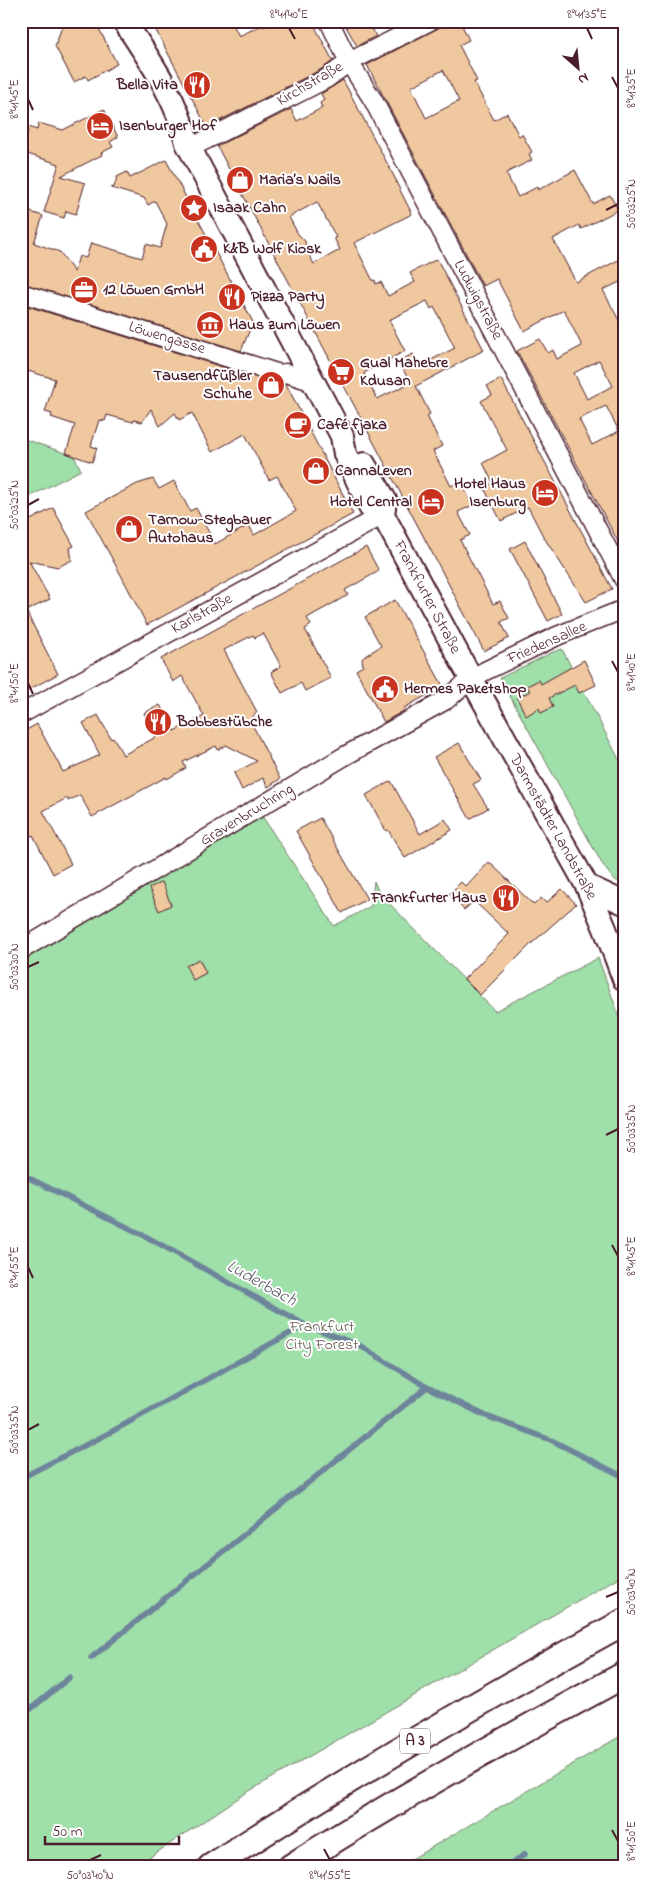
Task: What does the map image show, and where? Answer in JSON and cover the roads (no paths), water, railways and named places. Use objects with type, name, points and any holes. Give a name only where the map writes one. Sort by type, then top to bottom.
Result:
[{"type":"highway","name":"A 3","points":[[211,1867],[301,1809],[470,1708],[624,1622]]},
{"type":"highway","points":[[291,1867],[356,1826],[624,1675]]},
{"type":"main road","name":"Frankfurter Straße","points":[[123,21],[152,93],[174,130],[188,145],[342,436],[355,448],[385,500],[383,515],[471,679]]},
{"type":"main road","name":"Darmstädter Landstraße","points":[[471,679],[587,886],[615,930],[624,979]]},
{"type":"main road","points":[[587,886],[624,903]]},
{"type":"street","name":"Ludwigstraße","points":[[329,21],[349,62],[373,100],[624,580]]},
{"type":"street","name":"Kirchstraße","points":[[188,145],[326,79],[349,62],[430,21]]},
{"type":"street","name":"Löwengasse","points":[[21,293],[280,374],[286,373],[314,382]]},
{"type":"street","name":"Karlstraße","points":[[21,714],[383,515]]},
{"type":"street","name":"Friedensallee","points":[[471,679],[556,636],[624,609]]},
{"type":"street","name":"Gravenbruchring","points":[[21,950],[343,757],[446,700],[471,679]]},
{"type":"waterway","name":"Luderbach","points":[[21,1174],[147,1237],[305,1325],[359,1345],[427,1387],[486,1416],[551,1440],[624,1477]]},
{"type":"waterway","points":[[21,1478],[111,1432],[305,1325]]},
{"type":"waterway","points":[[91,1658],[427,1387]]},
{"type":"waterway","points":[[21,1717],[70,1677]]},
{"type":"waterway","points":[[507,1867],[525,1854]]},
{"type":"place","name":"Bella Vita","points":[[197,85]]},
{"type":"place","name":"Isenburger Hof","points":[[100,126]]},
{"type":"place","name":"Maria’s Nails","points":[[240,180]]},
{"type":"place","name":"Isaak Cahn","points":[[194,208]]},
{"type":"place","name":"K&B Wolf Kiosk","points":[[204,249]]},
{"type":"place","name":"12 Löwen GmbH","points":[[84,290]]},
{"type":"place","name":"Pizza Party","points":[[232,297]]},
{"type":"place","name":"Haus zum Löwen","points":[[210,325]]},
{"type":"place","name":"Gual Mahebre Kdusan","points":[[341,372]]},
{"type":"place","name":"Tausendfüßler Schuhe","points":[[271,385]]},
{"type":"place","name":"Café fjaka","points":[[298,425]]},
{"type":"place","name":"CannaLeven","points":[[316,471]]},
{"type":"place","name":"Hotel Haus Isenburg","points":[[545,493]]},
{"type":"place","name":"Hotel Central","points":[[431,502]]},
{"type":"place","name":"Tarnow-Stegbauer Autohaus","points":[[129,529]]},
{"type":"place","name":"Hermes Paketshop","points":[[385,689]]},
{"type":"place","name":"Bobbestübche","points":[[158,722]]},
{"type":"place","name":"Frankfurter Haus","points":[[506,898]]},
{"type":"park label","name":"Frankfurt City Forest","points":[[322,1336]]}]
